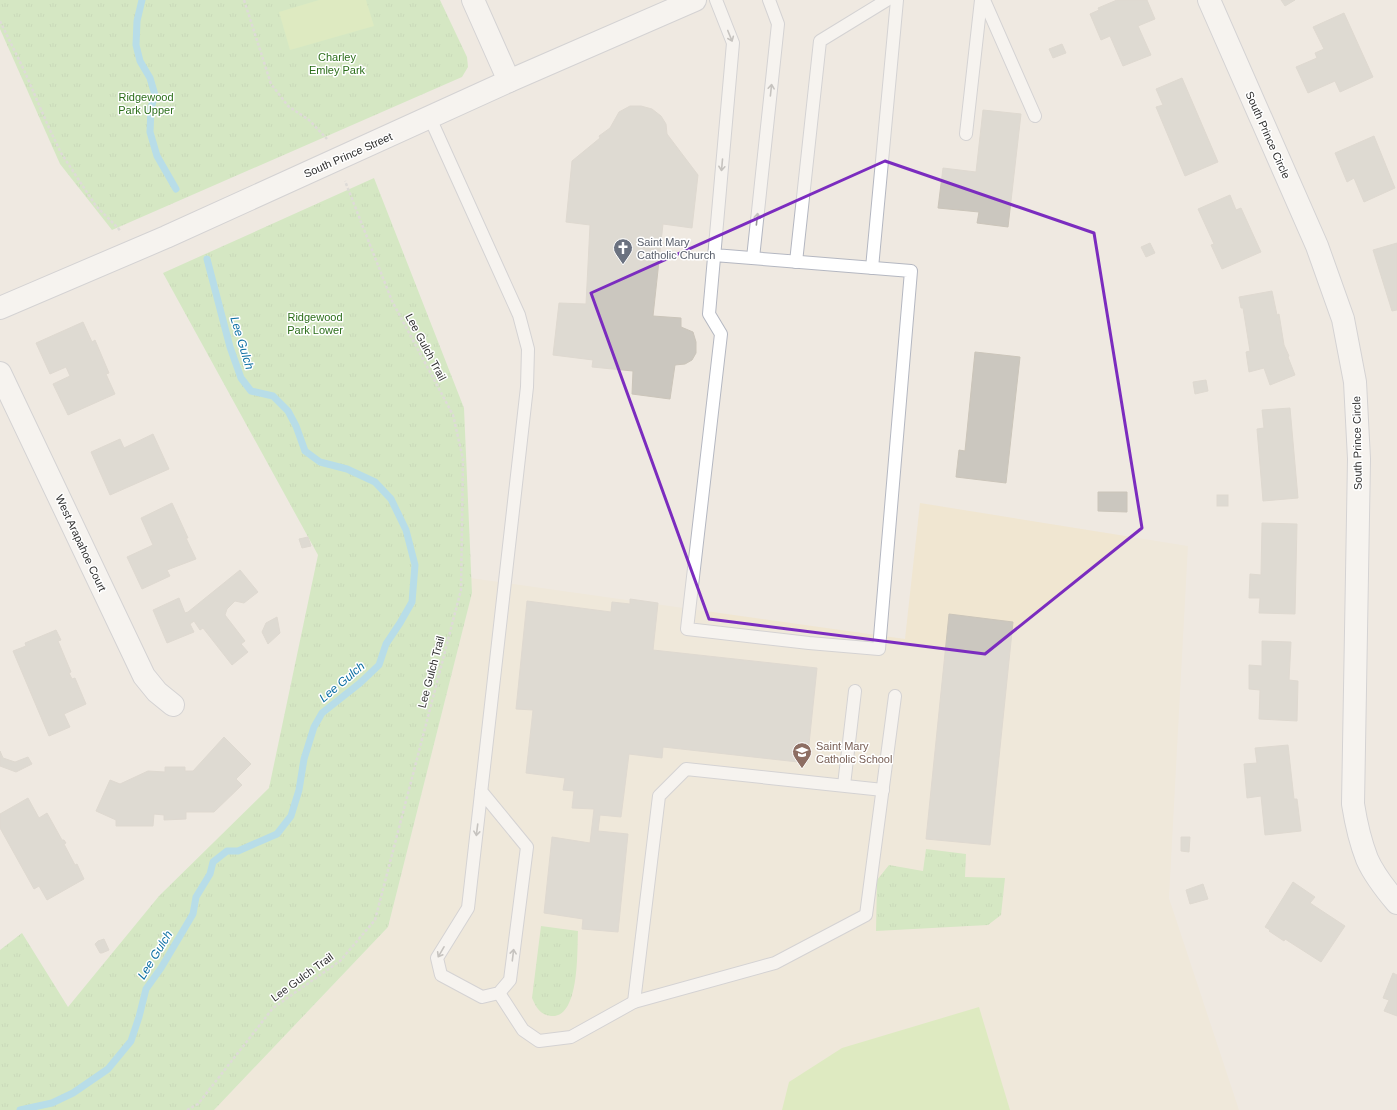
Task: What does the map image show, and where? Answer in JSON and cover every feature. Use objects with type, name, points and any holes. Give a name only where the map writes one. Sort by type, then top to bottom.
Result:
[{"type":"street","points":[[473,0],[509,81]]},
{"type":"street","name":"South Prince Street","points":[[0,308],[131,252],[509,81],[695,0]]},
{"type":"street","name":"South Prince Circle","points":[[1209,0],[1317,246],[1343,319],[1356,382],[1359,459],[1353,804],[1358,833],[1367,860],[1385,888],[1397,903]]},
{"type":"street","name":"West Arapahoe Court","points":[[0,373],[144,676],[157,692],[173,705]]},
{"type":"lane","points":[[714,255],[911,271],[879,649],[688,629],[721,334],[709,314],[714,255],[733,43],[716,0]]},
{"type":"lane","points":[[753,258],[778,24],[769,0]]},
{"type":"lane","points":[[796,262],[820,41],[887,0]]},
{"type":"lane","points":[[872,268],[897,0]]},
{"type":"lane","points":[[966,134],[981,0]]},
{"type":"lane","points":[[984,0],[1035,116]]},
{"type":"lane","points":[[430,118],[519,315],[528,349],[528,387],[468,908],[437,958],[441,975],[482,997],[499,993],[510,980],[527,846],[482,791]]},
{"type":"lane","points":[[844,786],[855,691]]},
{"type":"lane","points":[[499,993],[523,1030],[539,1041],[571,1036],[634,1002],[775,963],[866,915],[895,696]]},
{"type":"lane","points":[[634,1002],[659,796],[686,769],[882,790]]},
{"type":"path","points":[[244,0],[271,84],[288,106],[309,120],[326,137]]},
{"type":"path","points":[[0,21],[24,70],[61,153],[96,206],[118,228],[131,252]]},
{"type":"path","name":"Lee Gulch Trail","points":[[187,1110],[198,1104],[273,1008],[340,961],[375,920],[461,590],[462,458],[453,415],[392,301],[344,179]]},
{"type":"highlighted area","points":[[885,161],[1094,233],[1142,528],[985,654],[709,619],[591,293]]},
{"type":"shaded area","name":"Saint Mary Catholic School","points":[[920,503],[1188,546],[1169,898],[1239,1110],[214,1110],[388,927],[472,593],[471,578],[905,639]]},
{"type":"green space","name":"Ridgewood Park Upper","points":[[0,0],[440,0],[467,57],[468,67],[462,77],[112,230],[60,164],[0,29]]},
{"type":"green space","points":[[319,0],[366,0],[374,26],[290,50],[279,12]]},
{"type":"green space","name":"Ridgewood Park Lower","points":[[374,178],[464,408],[472,593],[388,927],[214,1110],[0,1110],[0,950],[22,933],[68,1007],[159,896],[269,788],[318,555],[163,273]]},
{"type":"green space","points":[[926,849],[966,854],[965,877],[1005,878],[1001,915],[988,925],[876,931],[877,880],[889,865],[923,871]]},
{"type":"green space","points":[[541,926],[578,931],[577,967],[572,995],[567,1007],[560,1014],[551,1016],[541,1012],[532,998]]},
{"type":"green space","points":[[979,1007],[1010,1110],[782,1110],[789,1082],[842,1048]]},
{"type":"building","points":[[1117,0],[1147,0],[1155,19],[1138,26],[1151,55],[1123,66],[1110,36],[1101,40],[1090,14],[1099,10],[1098,8]]},
{"type":"building","points":[[1281,0],[1295,0],[1285,6]]},
{"type":"building","points":[[1344,13],[1373,77],[1340,92],[1335,81],[1308,93],[1296,67],[1317,58],[1315,53],[1324,49],[1313,27]]},
{"type":"building","points":[[1062,44],[1066,53],[1053,58],[1049,49]]},
{"type":"building","points":[[1182,78],[1218,162],[1185,176],[1156,107],[1163,105],[1156,89]]},
{"type":"building","name":"Saint Mary Catholic Church","points":[[630,106],[641,106],[652,109],[661,116],[666,124],[667,134],[698,175],[692,228],[663,224],[653,316],[681,318],[681,327],[693,332],[696,342],[696,353],[692,360],[685,364],[675,365],[670,399],[632,394],[633,371],[592,367],[593,360],[553,355],[559,303],[586,304],[590,225],[566,222],[572,161],[610,128],[619,112]]},
{"type":"building","points":[[983,110],[1021,114],[1008,227],[977,223],[979,212],[938,208],[943,168],[976,172]]},
{"type":"building","points":[[1374,136],[1395,188],[1364,202],[1354,178],[1347,182],[1335,153]]},
{"type":"building","points":[[1230,195],[1236,210],[1241,208],[1261,252],[1222,269],[1211,245],[1214,244],[1198,209]]},
{"type":"building","points":[[1150,243],[1155,253],[1146,257],[1141,247]]},
{"type":"building","points":[[1397,243],[1397,310],[1392,311],[1373,250]]},
{"type":"building","points":[[1272,291],[1277,315],[1279,314],[1284,345],[1295,375],[1270,385],[1264,368],[1249,372],[1246,352],[1250,351],[1243,308],[1241,308],[1239,297]]},
{"type":"building","points":[[83,322],[92,342],[95,340],[109,373],[106,374],[115,394],[68,415],[53,384],[70,376],[66,367],[50,374],[36,343]]},
{"type":"building","points":[[975,352],[1020,357],[1006,483],[956,477],[959,450],[965,451]]},
{"type":"building","points":[[1206,380],[1208,391],[1195,394],[1193,382]]},
{"type":"building","points":[[1290,408],[1298,498],[1263,501],[1257,429],[1264,428],[1262,410]]},
{"type":"building","points":[[153,434],[169,469],[110,495],[91,452],[120,439],[124,448]]},
{"type":"building","points":[[1098,492],[1127,492],[1127,512],[1098,511]]},
{"type":"building","points":[[1217,495],[1228,495],[1228,506],[1217,506]]},
{"type":"building","points":[[172,503],[196,559],[167,570],[170,576],[142,589],[127,557],[153,545],[141,518]]},
{"type":"building","points":[[1262,523],[1297,524],[1295,614],[1259,613],[1260,598],[1249,598],[1250,574],[1261,575]]},
{"type":"building","points":[[308,537],[311,546],[302,548],[299,539]]},
{"type":"building","points":[[240,570],[258,592],[244,603],[235,601],[227,609],[225,615],[245,641],[241,644],[248,652],[232,665],[203,628],[200,630],[194,621],[190,624],[194,632],[167,643],[153,610],[179,598],[185,613],[188,612]]},
{"type":"building","points":[[630,599],[658,603],[653,650],[817,668],[807,763],[663,747],[662,758],[629,754],[621,817],[600,815],[598,831],[628,834],[618,932],[582,929],[583,919],[544,913],[552,837],[590,843],[594,809],[572,808],[574,791],[563,790],[565,778],[526,773],[533,710],[516,709],[527,601],[611,612],[612,602],[630,604]]},
{"type":"building","points":[[949,614],[1013,622],[990,845],[926,839]]},
{"type":"building","points":[[277,617],[280,633],[268,644],[262,632],[266,623]]},
{"type":"building","points":[[56,630],[61,640],[58,641],[71,672],[69,673],[72,679],[75,678],[86,704],[64,714],[70,727],[49,736],[13,651],[26,646],[25,643]]},
{"type":"building","points":[[1262,641],[1291,642],[1289,680],[1298,681],[1297,721],[1259,719],[1260,690],[1249,689],[1249,665],[1262,666]]},
{"type":"building","points":[[224,737],[251,764],[236,779],[242,785],[214,812],[186,812],[186,819],[164,820],[164,815],[154,814],[153,826],[116,826],[116,820],[96,811],[110,780],[120,784],[148,771],[165,772],[165,767],[185,767],[185,771],[193,771]]},
{"type":"building","points":[[1288,745],[1294,799],[1297,799],[1301,831],[1265,835],[1261,796],[1247,798],[1244,764],[1257,763],[1255,748]]},
{"type":"building","points":[[0,751],[3,758],[15,762],[28,757],[32,764],[16,772],[0,766]]},
{"type":"building","points":[[28,798],[39,818],[47,813],[62,840],[66,843],[64,844],[75,865],[77,864],[84,879],[47,900],[39,886],[34,889],[0,828],[0,814]]},
{"type":"building","points":[[1181,837],[1190,837],[1189,852],[1181,851]]},
{"type":"building","points":[[1293,882],[1315,897],[1310,903],[1345,926],[1321,962],[1285,939],[1284,941],[1265,927]]},
{"type":"building","points":[[1203,884],[1208,899],[1190,904],[1186,890]]},
{"type":"building","points":[[104,939],[109,950],[100,953],[95,944]]},
{"type":"building","points":[[1393,973],[1397,975],[1397,1016],[1384,1011],[1389,1000],[1383,998]]},
{"type":"waterway","name":"Lee Gulch","points":[[142,0],[137,21],[136,45],[140,61],[150,78],[155,95],[151,108],[150,132],[157,156],[176,189]]},
{"type":"waterway","name":"Lee Gulch","points":[[20,1110],[52,1103],[73,1093],[108,1069],[131,1041],[146,989],[161,968],[193,914],[196,897],[210,874],[213,862],[227,851],[238,851],[277,834],[291,816],[299,790],[304,759],[314,727],[322,713],[360,683],[379,665],[386,644],[412,602],[415,565],[406,530],[391,499],[375,482],[347,469],[320,462],[305,451],[296,426],[288,411],[273,396],[251,391],[241,378],[230,347],[207,259]]},
{"type":"place","name":"Saint Mary Catholic Church","points":[[623,265]]},
{"type":"place","name":"Saint Mary Catholic School","points":[[802,769]]},
{"type":"park label","name":"Charley Emley Park","points":[[337,63]]}]
